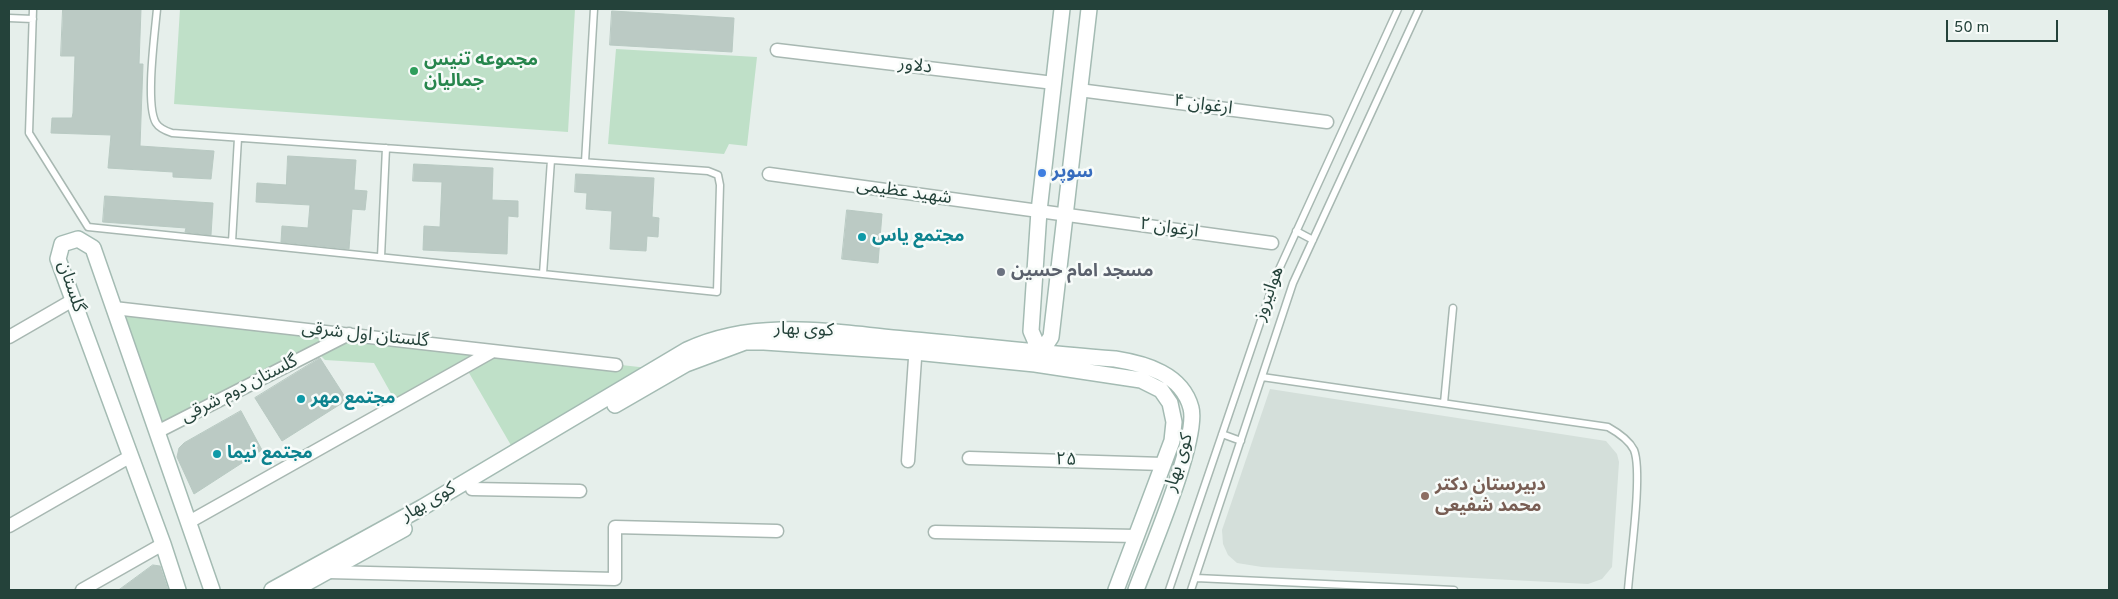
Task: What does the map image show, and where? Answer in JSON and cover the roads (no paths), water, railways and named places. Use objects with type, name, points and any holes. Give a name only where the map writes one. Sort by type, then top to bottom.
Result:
[{"type":"street","points":[[1038,358],[1031,331],[1039,211],[1062,9]]},
{"type":"street","points":[[1038,358],[1051,337],[1089,9]]},
{"type":"street","name":"دلاور","points":[[777,50],[1054,83]]},
{"type":"street","name":"ارغوان ۴","points":[[1079,90],[1327,122]]},
{"type":"street","name":"شهید عظیمی","points":[[769,174],[1066,215]]},
{"type":"street","name":"ارغوان ۲","points":[[1066,215],[1272,243]]},
{"type":"street","name":"گلستان","points":[[178,590],[163,544],[58,259],[62,244],[78,239],[93,248],[212,590]]},
{"type":"street","points":[[9,337],[73,300]]},
{"type":"street","name":"گلستان اول شرقی","points":[[114,308],[616,365]]},
{"type":"street","name":"کوی بهار","points":[[294,590],[325,567],[423,506],[687,350],[708,340],[726,335],[766,330],[821,331],[916,346],[1038,358],[1115,359],[1156,369],[1176,383],[1191,408],[1192,423],[1180,470],[1136,590]]},
{"type":"street","name":"گلستان دوم شرقی","points":[[157,432],[349,334]]},
{"type":"street","name":"کوی بهار","points":[[272,590],[325,567],[472,489],[686,364],[745,342],[916,346]]},
{"type":"street","points":[[908,461],[916,346]]},
{"type":"street","points":[[189,522],[493,351]]},
{"type":"street","name":"کوی بهار","points":[[1038,358],[1141,380],[1161,390],[1170,403],[1174,422],[1172,441],[1116,590]]},
{"type":"street","points":[[9,526],[130,456]]},
{"type":"street","name":"۲۵","points":[[969,458],[1163,464]]},
{"type":"street","points":[[472,489],[580,491]]},
{"type":"street","points":[[325,567],[615,579],[615,527],[777,531]]},
{"type":"street","points":[[935,532],[1136,536]]},
{"type":"street","points":[[82,590],[163,544]]},
{"type":"lane","points":[[33,9],[29,133],[88,227],[717,292],[720,185],[718,176],[708,171],[172,133],[156,124],[151,104],[157,9]]},
{"type":"lane","points":[[585,162],[594,9]]},
{"type":"lane","name":"هوانیروز","points":[[1169,590],[1276,276],[1398,9]]},
{"type":"lane","name":"هوانیروز","points":[[1192,590],[1294,283],[1419,9]]},
{"type":"lane","points":[[9,18],[33,19]]},
{"type":"lane","points":[[232,242],[238,138]]},
{"type":"lane","points":[[381,257],[386,148]]},
{"type":"lane","points":[[543,274],[551,160]]},
{"type":"lane","points":[[1296,230],[1313,240]]},
{"type":"lane","points":[[1444,403],[1454,308]]},
{"type":"lane","points":[[1262,377],[1608,426],[1622,436],[1634,450],[1637,475],[1628,590]]},
{"type":"lane","points":[[1222,434],[1241,441]]},
{"type":"lane","points":[[1196,578],[1454,590]]},
{"type":"place","name":"مجموعه تنیس جمالیان","points":[[414,71]]},
{"type":"place","name":"سوپر","points":[[1042,173]]},
{"type":"place","name":"مجتمع یاس","points":[[862,237]]},
{"type":"place","name":"مسجد امام حسین","points":[[1001,272]]},
{"type":"place","name":"مجتمع مهر","points":[[301,399]]},
{"type":"place","name":"مجتمع نیما","points":[[217,454]]},
{"type":"place","name":"دبیرستان دکتر محمد شفیعی","points":[[1425,496]]}]
